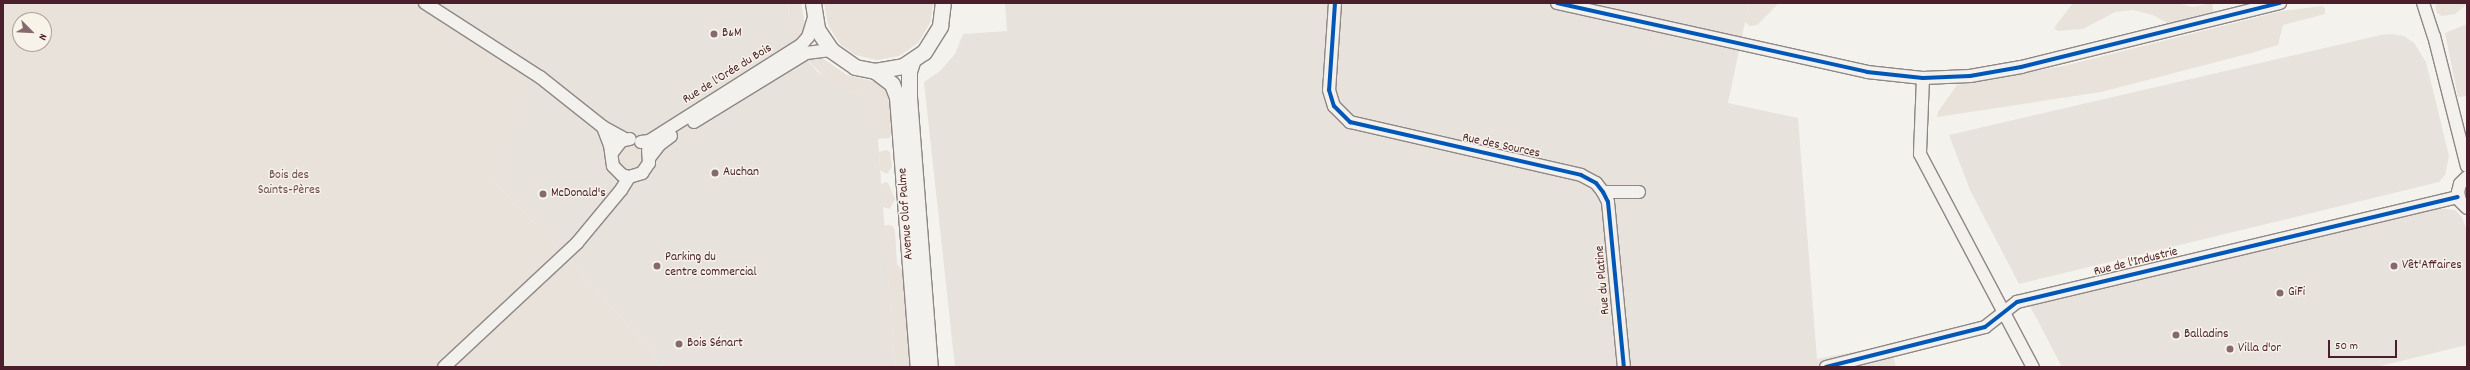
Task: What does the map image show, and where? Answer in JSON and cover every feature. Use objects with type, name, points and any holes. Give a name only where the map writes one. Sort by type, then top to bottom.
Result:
[{"type":"main road","points":[[814,10],[817,29],[831,50],[851,65],[874,71],[894,69],[912,62],[934,40],[946,6]]},
{"type":"main road","name":"Avenue Olof Palme","points":[[912,62],[908,79],[909,98],[930,367]]},
{"type":"main road","name":"Avenue Olof Palme","points":[[874,71],[892,84],[897,97],[918,367]]},
{"type":"street","points":[[425,3],[540,77],[602,127],[625,139],[641,142],[650,157],[642,173],[629,177],[617,172],[613,166],[612,153],[602,127]]},
{"type":"street","name":"Rue des Sources","points":[[1335,3],[1329,90],[1334,106],[1350,122],[1581,175],[1596,183],[1603,192]]},
{"type":"street","points":[[1557,3],[1868,72],[1923,78],[1970,76],[2021,67],[2280,3]]},
{"type":"street","points":[[2423,3],[2434,36],[2467,166]]},
{"type":"street","points":[[2430,3],[2434,36]]},
{"type":"street","name":"Rue de l'Orée du Bois","points":[[641,142],[649,141],[801,45],[808,37],[814,10]]},
{"type":"street","name":"Rue de l'Orée du Bois","points":[[650,157],[665,140],[806,53],[831,50]]},
{"type":"street","points":[[1923,78],[1920,154],[2033,367]]},
{"type":"street","points":[[612,153],[617,144],[625,139]]},
{"type":"street","points":[[444,367],[573,247],[621,190],[629,177]]},
{"type":"street","points":[[2467,177],[2460,184],[2458,197],[2467,208]]},
{"type":"street","points":[[1603,192],[1639,192]]},
{"type":"street","name":"Rue du Platine","points":[[1603,192],[1608,202],[1624,367]]},
{"type":"street","name":"Rue de l'Industrie","points":[[1826,367],[1985,327],[2017,302],[2458,197]]},
{"type":"shaded area","points":[[420,3],[788,3],[789,19],[806,59],[818,72],[850,91],[869,95],[877,127],[895,367],[659,367],[654,354],[564,254],[492,180],[532,76]]},
{"type":"shaded area","points":[[1005,3],[1749,3],[1728,103],[1798,118],[1817,359],[1890,345],[1896,367],[955,367],[924,82],[940,71],[955,54],[963,34],[1007,31]]},
{"type":"shaded area","points":[[2467,24],[2467,101],[2466,96],[2458,97],[2445,33]]},
{"type":"shaded area","points":[[2392,34],[2404,36],[2414,43],[2426,62],[2449,156],[2445,175],[2439,182],[2019,284],[1970,190],[1949,135],[2381,35]]},
{"type":"shaded area","points":[[2435,208],[2455,210],[2462,217],[2467,231],[2467,345],[2376,367],[2062,367],[2030,306]]},
{"type":"green space","name":"Bois des Saints-Pères","points":[[3,3],[420,3],[533,76],[492,180],[564,254],[654,354],[659,367],[3,367]]},
{"type":"green space","points":[[788,3],[801,3],[806,30],[798,45],[789,19]]},
{"type":"green space","points":[[824,3],[933,3],[933,5],[930,23],[918,43],[899,56],[877,60],[855,55],[840,44],[828,25]]},
{"type":"green space","points":[[1749,3],[1779,3],[1757,25],[1750,26],[1745,22]]},
{"type":"green space","points":[[2073,3],[2177,3],[2193,7],[2212,3],[2214,14],[2169,24],[2153,15],[2133,10],[2115,12],[2083,29],[2058,31],[2054,28]]},
{"type":"green space","points":[[2435,3],[2467,4],[2455,14],[2442,16],[2437,13]]},
{"type":"green space","points":[[2322,6],[2325,8],[2325,14],[2283,25],[2278,45],[2251,53],[2101,92],[1937,117],[1938,112],[1957,85],[2068,65],[2282,11]]},
{"type":"green space","points":[[819,56],[847,75],[880,83],[890,92],[893,114],[890,138],[878,139],[869,95],[850,91],[832,83],[807,60],[809,57]]},
{"type":"green space","points":[[631,145],[640,149],[644,158],[640,167],[631,171],[622,167],[618,158],[622,149]]},
{"type":"green space","points":[[886,150],[890,152],[892,167],[887,174],[880,170],[879,152]]},
{"type":"green space","points":[[885,182],[888,183],[895,199],[890,209],[883,207],[881,185]]},
{"type":"green space","points":[[884,226],[893,226],[895,231],[897,264],[905,273],[914,367],[895,367]]},
{"type":"cycle path","points":[[1335,3],[1329,90],[1334,106],[1350,122],[1581,175],[1596,183],[1608,202],[1624,367]]},
{"type":"cycle path","points":[[1557,3],[1867,72],[1923,78],[1970,76],[2021,67],[2280,3]]},
{"type":"cycle path","points":[[1826,367],[1985,327],[2017,302],[2458,197]]},
{"type":"place","name":"B&M","points":[[714,34]]},
{"type":"place","name":"Auchan","points":[[715,173]]},
{"type":"place","name":"McDonald's","points":[[543,194]]},
{"type":"place","name":"Parking du centre commercial","points":[[657,266]]},
{"type":"place","name":"Vêt'Affaires","points":[[2394,266]]},
{"type":"place","name":"GiFi","points":[[2280,293]]},
{"type":"place","name":"Balladins","points":[[2176,335]]},
{"type":"place","name":"Bois Sénart","points":[[679,344]]},
{"type":"place","name":"Villa d'or","points":[[2230,349]]}]
